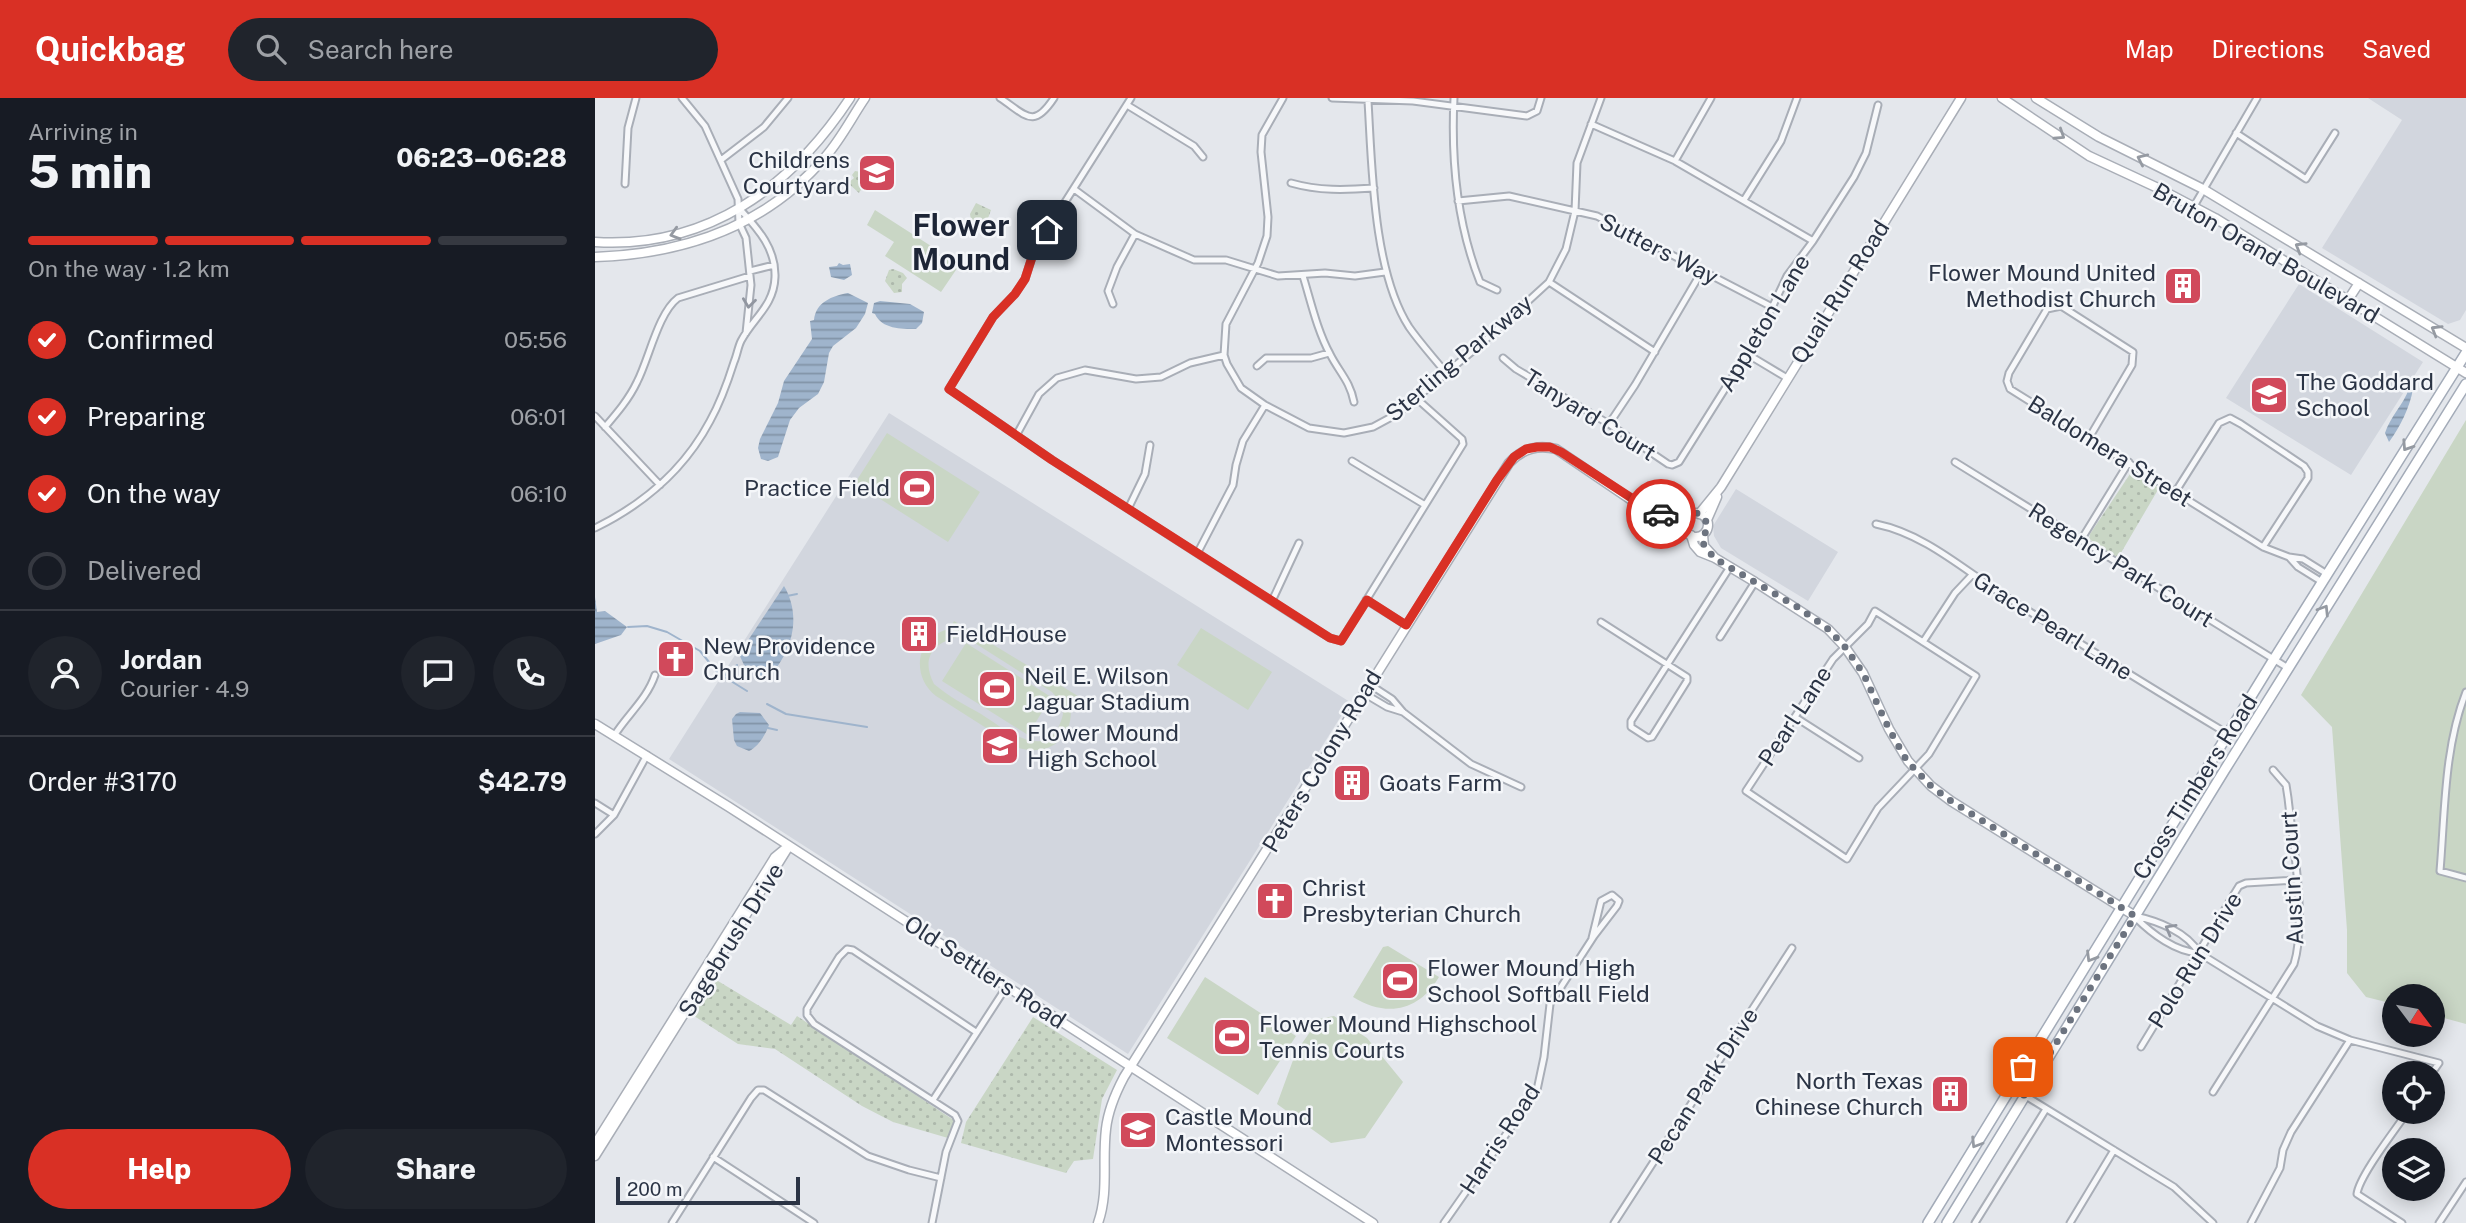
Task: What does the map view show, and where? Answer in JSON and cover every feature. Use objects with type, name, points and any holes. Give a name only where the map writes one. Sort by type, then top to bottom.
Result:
[{"type":"main road","name":"Cross Timbers Road","points":[[1928,1223],[2466,351]]},
{"type":"main road","name":"Cross Timbers Road","points":[[1947,1223],[2466,384]]},
{"type":"street","points":[[625,184],[628,128],[636,98]]},
{"type":"street","points":[[683,98],[705,125],[737,199],[739,223],[746,238],[750,274],[745,336]]},
{"type":"street","points":[[721,160],[764,127],[788,98]]},
{"type":"street","points":[[595,242],[633,243],[663,238],[698,228],[764,194],[793,170],[824,135],[850,98]]},
{"type":"street","points":[[595,257],[630,256],[669,250],[708,237],[772,205],[828,154],[865,98]]},
{"type":"street","points":[[1000,98],[1035,118],[1041,115],[1054,98]]},
{"type":"street","points":[[1131,98],[1034,251],[1025,279],[993,317],[949,389],[1128,509],[1330,638],[1341,641],[1463,444],[1462,439],[1416,398]]},
{"type":"street","points":[[1017,434],[1039,394],[1057,378],[1085,370],[1136,379],[1161,377],[1190,363],[1224,355],[1226,324],[1256,268],[1267,236],[1262,135],[1283,98]]},
{"type":"street","points":[[1332,98],[1413,101],[1527,116],[1537,111],[1541,98]]},
{"type":"street","points":[[1454,98],[1458,201],[1469,254],[1480,282],[1497,290]]},
{"type":"street","name":"Sterling Parkway","points":[[1224,355],[1241,388],[1265,405],[1309,428],[1344,433],[1373,427],[1397,414],[1549,282],[1566,249],[1575,211],[1577,163],[1601,98]]},
{"type":"street","points":[[1675,162],[1711,98]]},
{"type":"street","points":[[1744,200],[1781,141],[1797,98]]},
{"type":"street","name":"Quail Run Road","points":[[1699,514],[1721,487],[1961,98]]},
{"type":"street","name":"Bruton Orand Boulevard","points":[[2002,98],[2089,156],[2194,206],[2466,373]]},
{"type":"street","name":"Bruton Orand Boulevard","points":[[2036,98],[2114,145],[2203,189],[2358,282],[2466,351]]},
{"type":"street","points":[[2194,206],[2257,98]]},
{"type":"street","points":[[1369,101],[1374,188],[1385,272],[1408,325],[1447,373]]},
{"type":"street","points":[[1127,105],[1194,146],[1203,157]]},
{"type":"street","name":"Appleton Lane","points":[[1678,462],[1747,354],[1787,276],[1814,241],[1854,177],[1866,153],[1878,105]]},
{"type":"street","points":[[844,106],[855,113]]},
{"type":"street","points":[[1591,124],[1675,162],[1814,241]]},
{"type":"street","points":[[2235,133],[2306,179],[2335,132]]},
{"type":"street","points":[[1291,183],[1311,188],[1340,190],[1374,188]]},
{"type":"street","points":[[1074,189],[1135,234],[1193,260],[1226,260],[1278,276],[1325,273],[1355,276],[1385,272]]},
{"type":"street","name":"Sutters Way","points":[[1458,201],[1509,196],[1597,216],[1772,307]]},
{"type":"street","points":[[595,528],[635,506],[682,464],[711,421],[741,341],[772,298],[775,276],[773,257],[763,236],[739,208]]},
{"type":"street","points":[[1113,304],[1108,291],[1117,267],[1135,234]]},
{"type":"street","points":[[605,428],[638,380],[673,301],[774,265]]},
{"type":"street","points":[[1609,424],[1702,271]]},
{"type":"street","points":[[1303,276],[1329,354],[1351,387],[1354,402]]},
{"type":"street","points":[[1549,282],[1655,352]]},
{"type":"street","points":[[2348,300],[2358,282]]},
{"type":"street","name":"Baldomera Street","points":[[2089,438],[2132,365],[2133,352],[2061,306],[2047,309],[2009,373],[2007,381],[2010,389],[2263,547],[2289,557],[2303,559],[2324,578]]},
{"type":"street","points":[[1257,366],[1266,358],[1311,358],[1329,354]]},
{"type":"street","points":[[1747,354],[1787,378]]},
{"type":"street","name":"Tanyard Court","points":[[1503,358],[1523,374],[1609,424],[1668,464],[1678,462]]},
{"type":"street","points":[[1198,552],[1233,485],[1235,465],[1243,441],[1265,405]]},
{"type":"street","points":[[595,416],[660,485]]},
{"type":"street","points":[[2176,491],[2219,423],[2230,418],[2241,424],[2304,466],[2308,472],[2308,478],[2263,547]]},
{"type":"street","points":[[1128,509],[1145,474],[1150,445]]},
{"type":"street","name":"Peters Colony Road","points":[[1098,1223],[1106,1188],[1105,1138],[1108,1119],[1116,1093],[1131,1065],[1497,480],[1514,457],[1526,449],[1543,447],[1561,452],[1656,514],[1687,528]]},
{"type":"street","points":[[1352,461],[1425,505]]},
{"type":"street","name":"Regency Park Court","points":[[1955,462],[2288,668]]},
{"type":"street","points":[[2081,540],[2129,462]]},
{"type":"street","name":"Quail Run Road","points":[[1707,520],[1721,487]]},
{"type":"street","points":[[1687,528],[1698,537],[1708,529],[1707,520],[1699,514],[1693,514],[1687,528],[1700,552],[1819,621],[1845,647],[1870,685],[1895,739],[1915,769],[1951,801],[2135,916],[2148,929],[2186,952],[2199,953],[2317,1026],[2350,1040],[2430,1061]]},
{"type":"street","name":"Grace Pearl Lane","points":[[1876,524],[1892,527],[1921,541],[2228,734]]},
{"type":"street","points":[[1703,535],[1704,546],[1714,558]]},
{"type":"street","points":[[1272,601],[1299,543]]},
{"type":"street","name":"Baldomera Street","points":[[2289,557],[2298,567],[2324,578]]},
{"type":"street","points":[[1601,622],[1667,663],[1687,677],[1652,737],[1648,738],[1631,727],[1631,721],[1667,663],[1730,567]]},
{"type":"street","points":[[1915,769],[1929,754],[1976,676],[1923,642],[1955,593],[1972,575]]},
{"type":"street","points":[[1720,637],[1755,582]]},
{"type":"street","points":[[1367,600],[1406,625]]},
{"type":"street","name":"Pearl Lane","points":[[1915,769],[1878,808],[1847,859],[1746,791],[1833,659],[1868,624],[1875,611],[1923,642]]},
{"type":"street","points":[[614,736],[627,715],[645,696],[655,675]]},
{"type":"street","points":[[1369,684],[1392,699],[1403,712],[1471,764],[1521,787]]},
{"type":"street","points":[[2466,692],[2457,717],[2451,749],[2440,871],[2466,878]]},
{"type":"street","points":[[1365,694],[1387,707],[1403,712]]},
{"type":"street","points":[[1795,717],[1859,758]]},
{"type":"street","points":[[2457,717],[2466,722]]},
{"type":"street","name":"Old Settlers Road","points":[[595,724],[1131,1065],[1371,1222]]},
{"type":"street","points":[[595,834],[614,816],[646,755]]},
{"type":"street","name":"Austin Court","points":[[2213,1092],[2294,964],[2299,947],[2296,880],[2286,785],[2273,770]]},
{"type":"street","points":[[595,803],[614,816]]},
{"type":"street","name":"Sagebrush Drive","points":[[595,1156],[775,857],[789,846]]},
{"type":"street","name":"Polo Run Drive","points":[[2141,1047],[2239,886],[2246,883],[2296,880]]},
{"type":"street","name":"Harris Road","points":[[1444,1223],[1537,1090],[1544,1057],[1549,1004],[1592,938],[1617,906],[1619,901],[1612,895],[1601,901],[1592,938]]},
{"type":"street","points":[[2135,916],[2155,920],[2193,942],[2199,953]]},
{"type":"street","name":"Pecan Park Drive","points":[[1614,1223],[1792,948]]},
{"type":"street","points":[[932,1223],[946,1152],[958,1121],[955,1115],[814,1024],[807,1015],[810,1004],[839,957],[847,950],[853,950],[976,1032]]},
{"type":"street","points":[[933,1100],[1007,986]]},
{"type":"street","points":[[2251,1223],[2280,1168],[2283,1150],[2291,1132],[2350,1040]]},
{"type":"street","name":"Sagebrush Drive","points":[[595,1143],[655,1056]]},
{"type":"street","points":[[2011,1087],[2174,1187],[2213,1223]]},
{"type":"street","points":[[672,1223],[758,1090],[764,1090],[868,1156],[941,1178]]},
{"type":"street","points":[[1975,1223],[2046,1109]]},
{"type":"street","points":[[2399,1124],[2366,1174],[2357,1194],[2402,1223]]},
{"type":"street","points":[[2070,1223],[2114,1150]]},
{"type":"street","points":[[713,1157],[814,1223]]},
{"type":"street","points":[[2439,1223],[2466,1182]]},
{"type":"shaded area","points":[[2368,98],[2466,98],[2466,310],[2460,320],[2448,324],[2322,248],[2402,120]]},
{"type":"shaded area","points":[[2299,284],[2423,362],[2351,475],[2226,398]]},
{"type":"shaded area","name":"Flower Mound High School","points":[[889,413],[1350,702],[1128,1054],[669,759]]},
{"type":"shaded area","points":[[1736,489],[1838,552],[1808,601],[1721,548],[1714,536],[1713,526]]},
{"type":"green space","points":[[855,171],[867,173],[869,177],[869,181],[859,193],[848,183],[854,178],[852,175]]},
{"type":"green space","points":[[976,203],[991,210],[987,221],[979,225],[971,220],[970,214]]},
{"type":"green space","points":[[875,210],[958,267],[941,292],[885,256],[894,242],[867,225]]},
{"type":"green space","points":[[893,269],[907,278],[902,284],[902,292],[894,293],[885,281],[889,270]]},
{"type":"green space","points":[[2466,420],[2466,1024],[2445,1018],[2445,984],[2382,984],[2382,1001],[2366,997],[2347,973],[2347,930],[2332,727],[2301,695]]},
{"type":"green space","name":"Practice Field","points":[[887,433],[980,492],[948,542],[855,483]]},
{"type":"green space","points":[[2132,471],[2159,488],[2118,558],[2089,539]]},
{"type":"green space","points":[[954,621],[1078,696],[1074,704],[1070,703],[1069,726],[1058,742],[1039,750],[1016,747],[936,696],[928,688],[920,668],[924,648],[930,639],[950,629]],"holes":[[[958,637],[970,640],[1052,692],[1061,703],[1063,714],[1057,730],[1049,738],[1027,740],[1015,735],[934,684],[929,667],[931,653],[941,643],[949,640]]]},
{"type":"green space","points":[[1201,628],[1272,672],[1248,710],[1177,665]]},
{"type":"green space","name":"Neil E. Wilson Jaguar Stadium","points":[[966,643],[1051,697],[1028,735],[942,681]]},
{"type":"green space","name":"Flower Mound High School Softball Field","points":[[1388,946],[1439,977],[1422,997],[1401,1008],[1378,1008],[1353,997],[1383,947]]},
{"type":"green space","name":"Flower Mound Highschool Tennis Courts","points":[[1205,977],[1296,1036],[1258,1095],[1167,1038]]},
{"type":"green space","points":[[713,978],[791,1025],[797,1016],[955,1121],[948,1138],[893,1122],[862,1106],[775,1049],[738,1044],[691,1014]]},
{"type":"green space","points":[[1334,1016],[1367,1038],[1403,1082],[1365,1138],[1331,1143],[1277,1104],[1296,1052],[1319,1019]]},
{"type":"green space","points":[[1033,1017],[1117,1070],[1102,1099],[1093,1159],[1074,1161],[1066,1173],[961,1143],[966,1122]]},
{"type":"water","points":[[839,263],[850,264],[852,275],[844,280],[831,277],[829,267]]},
{"type":"water","points":[[848,293],[868,303],[865,314],[856,328],[833,346],[829,353],[824,382],[818,394],[799,408],[790,420],[778,457],[768,461],[761,459],[758,448],[760,439],[778,403],[784,381],[812,339],[810,321],[814,320],[821,304]]},
{"type":"water","points":[[880,301],[910,304],[924,312],[922,323],[916,329],[898,328],[882,323],[872,313],[874,303]]},
{"type":"water","points":[[2409,389],[2413,389],[2407,410],[2389,442],[2385,433]]},
{"type":"water","points":[[784,586],[793,611],[791,636],[782,659],[766,680],[744,665],[739,654]]},
{"type":"water","points":[[595,597],[597,612],[605,611],[627,627],[621,635],[595,644]]},
{"type":"water","points":[[740,712],[760,713],[769,725],[761,740],[749,751],[737,746],[734,740],[732,719]]},
{"type":"waterway","points":[[787,596],[797,594]]},
{"type":"waterway","points":[[628,627],[647,626],[667,632],[700,651],[718,673],[747,691]]},
{"type":"waterway","points":[[724,676],[737,665]]},
{"type":"waterway","points":[[767,704],[786,714],[867,727]]},
{"type":"waterway","points":[[768,728],[777,730]]},
{"type":"way so far","points":[[1661,514],[1679,520],[1686,520],[1696,513],[1702,515],[1708,525],[1702,542],[1714,558],[1799,608],[1828,629],[1856,661],[1907,761],[1931,786],[2135,916],[2024,1095],[2011,1087],[2023,1067]]},
{"type":"place","name":"Childrens Courtyard","points":[[877,173]]},
{"type":"place","name":"Flower Mound United Methodist Church","points":[[2183,286]]},
{"type":"place","name":"The Goddard School","points":[[2269,395]]},
{"type":"place","name":"Practice Field","points":[[917,488]]},
{"type":"place","name":"FieldHouse","points":[[919,634]]},
{"type":"place","name":"New Providence Church","points":[[676,659]]},
{"type":"place","name":"Neil E. Wilson Jaguar Stadium","points":[[997,689]]},
{"type":"place","name":"Flower Mound High School","points":[[1000,746]]},
{"type":"place","name":"Goats Farm","points":[[1352,783]]},
{"type":"place","name":"Christ Presbyterian Church","points":[[1275,901]]},
{"type":"place","name":"Flower Mound High School Softball Field","points":[[1400,981]]},
{"type":"place","name":"Flower Mound Highschool Tennis Courts","points":[[1232,1037]]},
{"type":"place","name":"North Texas Chinese Church","points":[[1950,1094]]},
{"type":"place","name":"Castle Mound Montessori","points":[[1138,1130]]},
{"type":"district","name":"Flower Mound","points":[[961,243]]},
{"type":"route","points":[[1047,230],[1034,251],[1025,279],[993,317],[949,389],[1052,460],[1330,638],[1341,641],[1367,600],[1406,625],[1497,480],[1514,457],[1526,449],[1550,447],[1561,452],[1656,514],[1661,514]]}]
